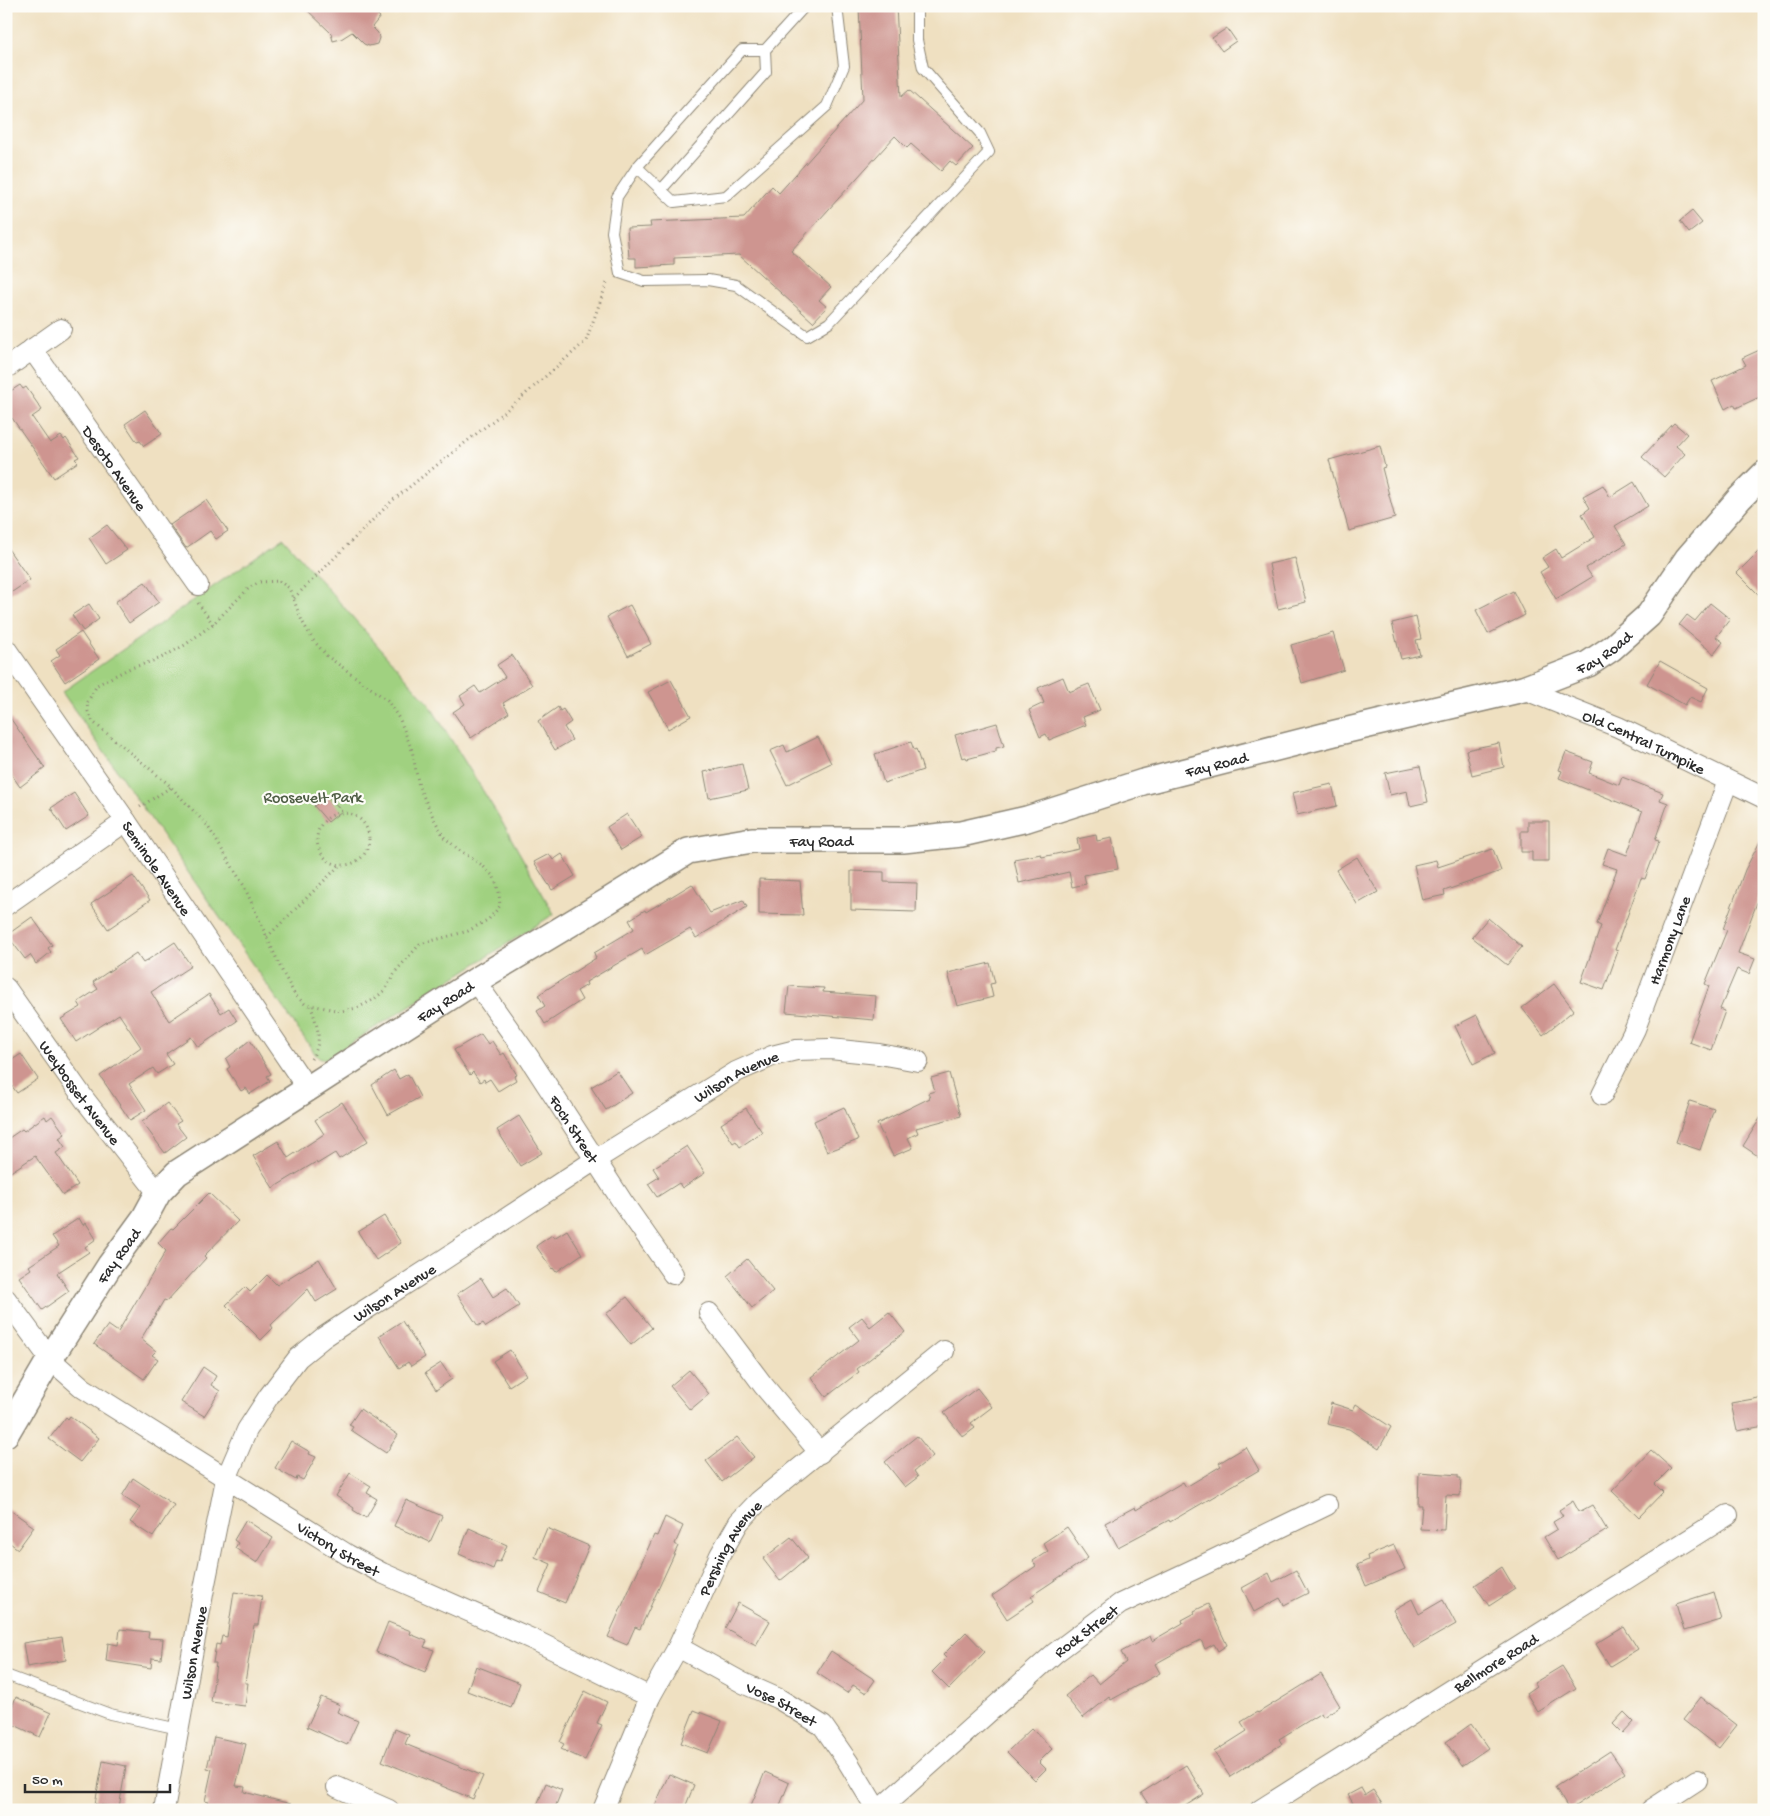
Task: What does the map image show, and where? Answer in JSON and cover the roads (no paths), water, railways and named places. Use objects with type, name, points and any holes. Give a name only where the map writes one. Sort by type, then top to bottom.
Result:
[{"type":"street","points":[[6,368],[61,329]]},
{"type":"street","name":"Desoto Avenue","points":[[32,349],[198,585]]},
{"type":"street","name":"Fay Road","points":[[6,1434],[50,1359],[110,1265],[145,1217],[158,1192],[177,1173],[302,1080],[475,981],[688,851],[752,840],[903,840],[961,834],[1027,818],[1152,780],[1335,733],[1523,689],[1588,664],[1612,648],[1649,615],[1687,559],[1739,499],[1764,474]]},
{"type":"street","name":"Seminole Avenue","points":[[6,649],[302,1080]]},
{"type":"street","name":"Old Central Turnpike","points":[[1523,689],[1618,728],[1764,798]]},
{"type":"street","name":"Harmony Lane","points":[[1602,1095],[1635,1029],[1728,781]]},
{"type":"street","points":[[6,905],[125,820]]},
{"type":"street","name":"Foch Street","points":[[475,981],[528,1056],[595,1160],[674,1274]]},
{"type":"street","name":"Weybosset Avenue","points":[[6,988],[85,1100],[158,1192]]},
{"type":"street","name":"Wilson Avenue","points":[[164,1810],[226,1479],[247,1430],[298,1358],[324,1337],[354,1317],[595,1160],[736,1072],[772,1056],[796,1050],[830,1049],[879,1054],[918,1061]]},
{"type":"street","name":"Victory Street","points":[[6,1299],[50,1359],[83,1388],[348,1555],[382,1573],[534,1640],[650,1697]]},
{"type":"street","points":[[709,1312],[763,1385],[820,1453]]},
{"type":"street","name":"Pershing Avenue","points":[[602,1810],[650,1697],[678,1646],[720,1554],[739,1522],[759,1501],[944,1351]]},
{"type":"street","name":"Rock Street","points":[[878,1810],[1055,1653],[1120,1604],[1327,1506]]},
{"type":"street","name":"Bellmore Road","points":[[1260,1810],[1728,1515]]},
{"type":"street","name":"Vose Street","points":[[678,1646],[743,1683],[779,1699],[824,1726],[878,1810]]},
{"type":"street","points":[[1650,1810],[1697,1780]]},
{"type":"street","points":[[337,1787],[390,1810]]},
{"type":"lane","points":[[661,190],[766,72],[765,50],[806,6]]},
{"type":"lane","points":[[637,167],[674,202],[726,196],[827,106],[844,66],[837,6]]},
{"type":"lane","points":[[765,50],[742,50],[637,167],[617,197],[612,232],[620,272],[644,281],[708,280],[736,285],[807,336],[828,323],[989,152],[980,133],[923,68],[917,40],[917,6]]},
{"type":"lane","points":[[6,1675],[110,1714],[178,1729]]},
{"type":"park label","name":"Roosevelt Park","points":[[313,796]]}]
